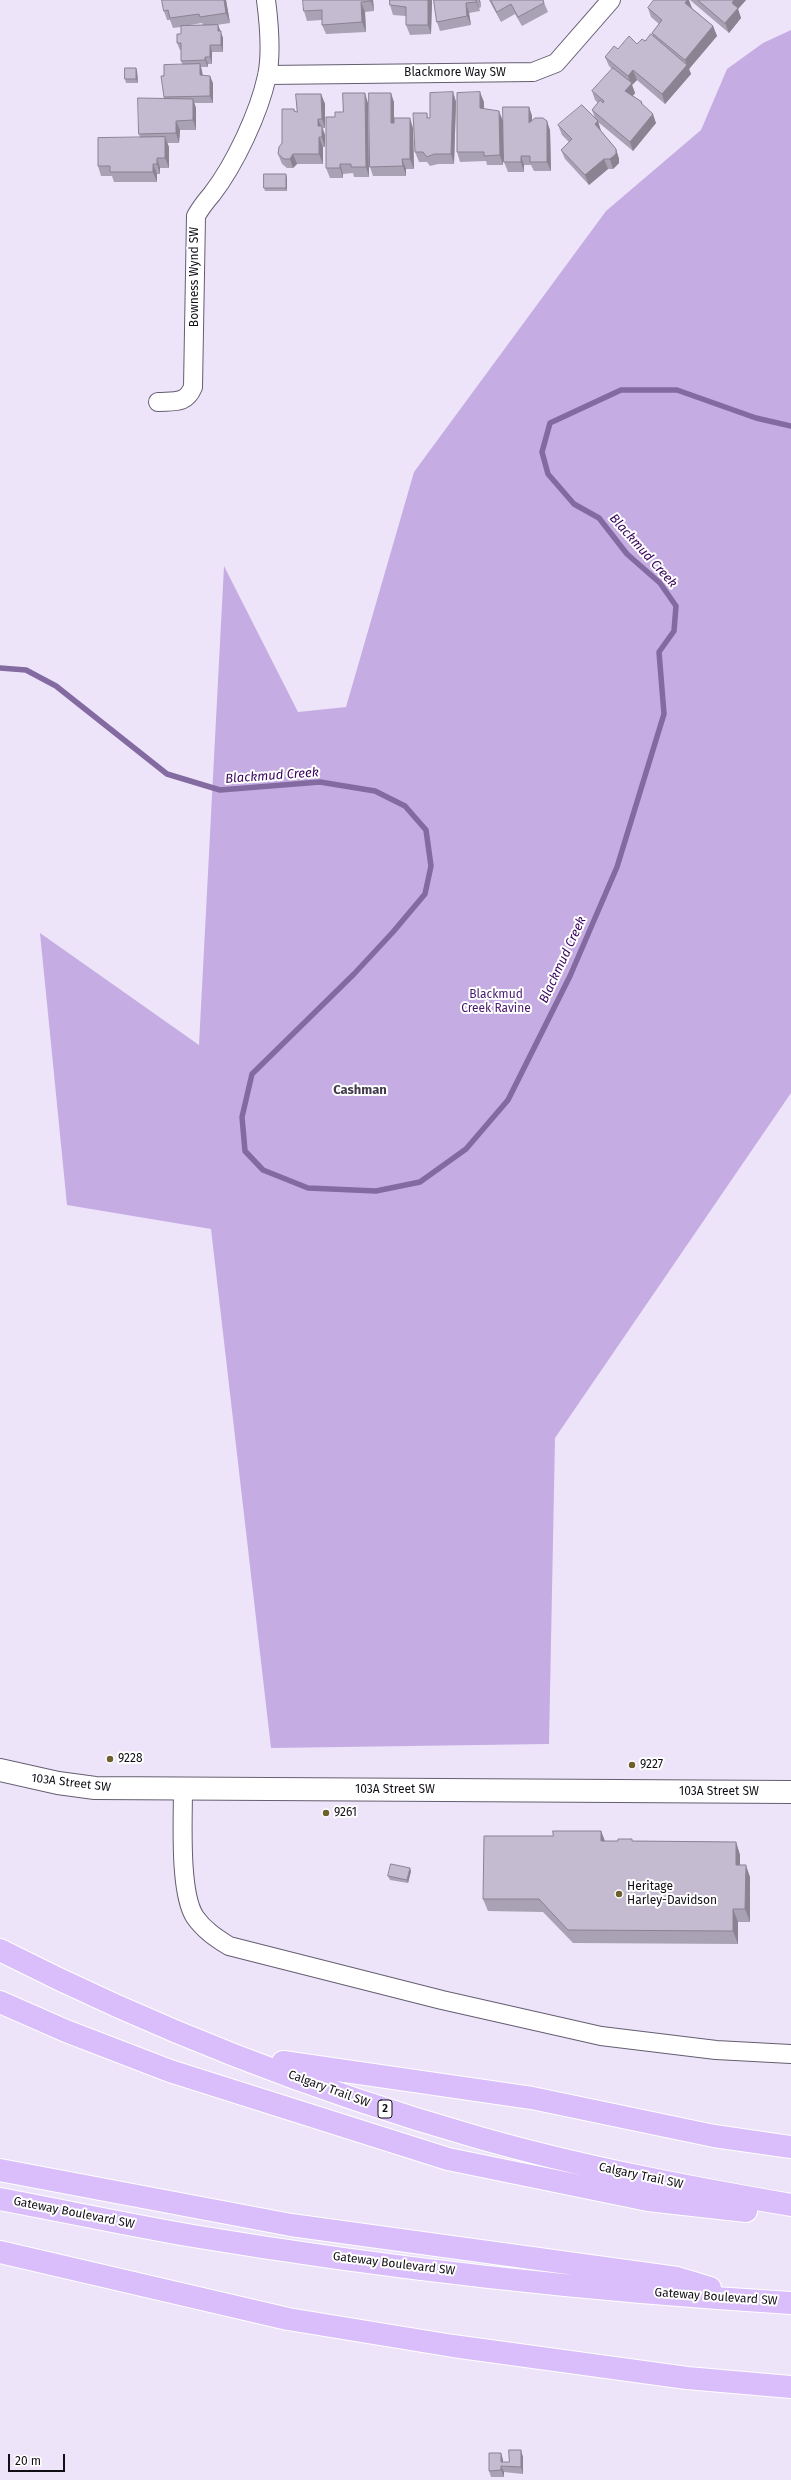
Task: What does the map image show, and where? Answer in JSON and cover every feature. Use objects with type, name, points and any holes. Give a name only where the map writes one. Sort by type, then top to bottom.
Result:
[{"type":"highway","name":"Calgary Trail SW","points":[[0,1950],[131,2013],[237,2056],[381,2108],[481,2138],[586,2164],[707,2190],[791,2205]]},
{"type":"highway","points":[[0,2002],[66,2031],[170,2071],[448,2159],[648,2200],[733,2209],[791,2219]]},
{"type":"highway","points":[[237,2056],[532,2098],[714,2136],[791,2147]]},
{"type":"highway","points":[[0,2170],[291,2225],[677,2278],[750,2300]]},
{"type":"highway","name":"Gateway Boulevard SW","points":[[0,2199],[191,2235],[349,2259],[626,2291],[791,2303]]},
{"type":"highway","points":[[0,2252],[288,2319],[453,2346],[688,2378],[791,2387]]},
{"type":"street","name":"Bowness Wynd SW","points":[[158,402],[183,401],[189,396],[193,387],[196,216],[212,194],[244,141],[258,109],[267,75],[266,0]]},
{"type":"street","name":"Blackmore Way SW","points":[[267,75],[533,72],[556,63],[611,0]]},
{"type":"street","name":"103A Street SW","points":[[0,1770],[51,1782],[95,1788],[791,1792]]},
{"type":"street","points":[[183,1789],[185,1884],[194,1915],[208,1932],[229,1946],[442,2000],[601,2036],[716,2050],[791,2054]]},
{"type":"green space","name":"Blackmud Creek Ravine","points":[[791,30],[791,1093],[555,1438],[549,1744],[271,1748],[211,1229],[67,1205],[40,933],[199,1045],[224,566],[298,712],[346,707],[414,472],[606,211],[701,130],[727,69],[763,43]]},
{"type":"building","points":[[162,0],[224,0],[226,13],[200,17],[199,14],[170,18],[168,10],[164,11]]},
{"type":"building","points":[[303,0],[371,1],[361,2],[362,22],[322,25],[322,10],[304,11]]},
{"type":"building","points":[[390,0],[428,0],[428,25],[406,25],[406,7],[390,5]]},
{"type":"building","points":[[434,0],[476,0],[476,2],[466,3],[467,16],[437,22]]},
{"type":"building","points":[[491,0],[543,0],[544,3],[518,17],[511,4],[497,12]]},
{"type":"building","points":[[654,0],[687,0],[685,3],[713,26],[685,60],[652,33],[662,20],[648,8]]},
{"type":"building","points":[[698,0],[734,0],[732,3],[738,8],[725,23]]},
{"type":"building","points":[[218,25],[218,31],[221,31],[221,45],[210,45],[210,57],[205,57],[205,60],[181,61],[181,43],[177,43],[177,34],[181,34],[181,26]]},
{"type":"building","points":[[651,34],[687,65],[662,94],[633,70],[628,76],[605,57],[614,46],[618,49],[629,36],[637,44],[642,39],[645,41]]},
{"type":"building","points":[[200,64],[200,75],[210,76],[210,96],[164,97],[161,76],[164,76],[164,65]]},
{"type":"building","points":[[125,68],[136,68],[136,79],[125,79]]},
{"type":"building","points":[[613,68],[632,83],[625,91],[642,102],[641,103],[653,114],[630,142],[592,110],[600,100],[603,103],[604,101],[592,91]]},
{"type":"building","points":[[453,92],[451,154],[434,154],[427,157],[423,152],[415,152],[413,113],[427,113],[427,118],[430,118],[430,93]]},
{"type":"building","points":[[480,92],[480,108],[499,111],[500,155],[484,156],[484,152],[457,152],[457,93]]},
{"type":"building","points":[[343,93],[365,93],[366,167],[351,167],[351,164],[340,164],[340,168],[326,168],[326,117],[335,117],[335,112],[343,112]]},
{"type":"building","points":[[369,93],[391,93],[391,123],[394,123],[394,118],[410,118],[410,159],[402,159],[403,166],[370,167]]},
{"type":"building","points":[[296,94],[321,94],[322,119],[318,119],[318,126],[322,126],[322,137],[319,137],[319,154],[293,154],[290,159],[284,159],[278,154],[279,147],[282,143],[282,109],[294,109],[294,111],[297,112]]},
{"type":"building","points":[[138,98],[193,99],[193,120],[176,121],[176,133],[139,134]]},
{"type":"building","points":[[582,105],[598,121],[595,124],[616,149],[616,154],[610,159],[604,159],[585,175],[561,150],[572,139],[558,125]]},
{"type":"building","points":[[503,107],[529,107],[529,123],[535,118],[543,118],[547,121],[547,162],[530,162],[530,156],[521,156],[521,162],[504,162]]},
{"type":"building","points":[[165,137],[165,158],[157,158],[157,164],[153,164],[153,172],[110,172],[110,166],[98,166],[98,138]]},
{"type":"building","points":[[264,174],[286,174],[286,188],[264,188]]},
{"type":"building","name":"Heritage Harley-Davidson","points":[[553,1831],[601,1831],[601,1841],[632,1839],[632,1841],[736,1842],[736,1865],[746,1865],[745,1909],[733,1909],[733,1931],[568,1930],[539,1899],[483,1899],[484,1836],[553,1836]]},
{"type":"building","points":[[391,1864],[410,1868],[407,1880],[388,1876]]},
{"type":"building","points":[[509,2450],[521,2450],[521,2467],[501,2466],[501,2470],[489,2471],[489,2453],[501,2453],[501,2462],[509,2462]]},
{"type":"waterway","name":"Blackmud Creek","points":[[0,668],[26,670],[56,686],[167,774],[220,790],[320,782],[375,791],[405,806],[426,830],[431,866],[425,894],[393,932],[354,974],[252,1074],[242,1117],[245,1151],[263,1170],[308,1188],[376,1191],[420,1182],[466,1149],[508,1100],[570,976],[617,867],[664,714],[659,652],[674,631],[676,606],[660,583],[627,554],[599,518],[574,504],[548,474],[542,452],[550,423],[621,390],[677,390],[756,418],[791,426]]},
{"type":"place","name":"9228","points":[[110,1759]]},
{"type":"place","name":"9227","points":[[632,1765]]},
{"type":"place","name":"9261","points":[[326,1813]]},
{"type":"place","name":"Heritage Harley-Davidson","points":[[619,1894]]},
{"type":"district","name":"Cashman","points":[[360,1090]]}]
